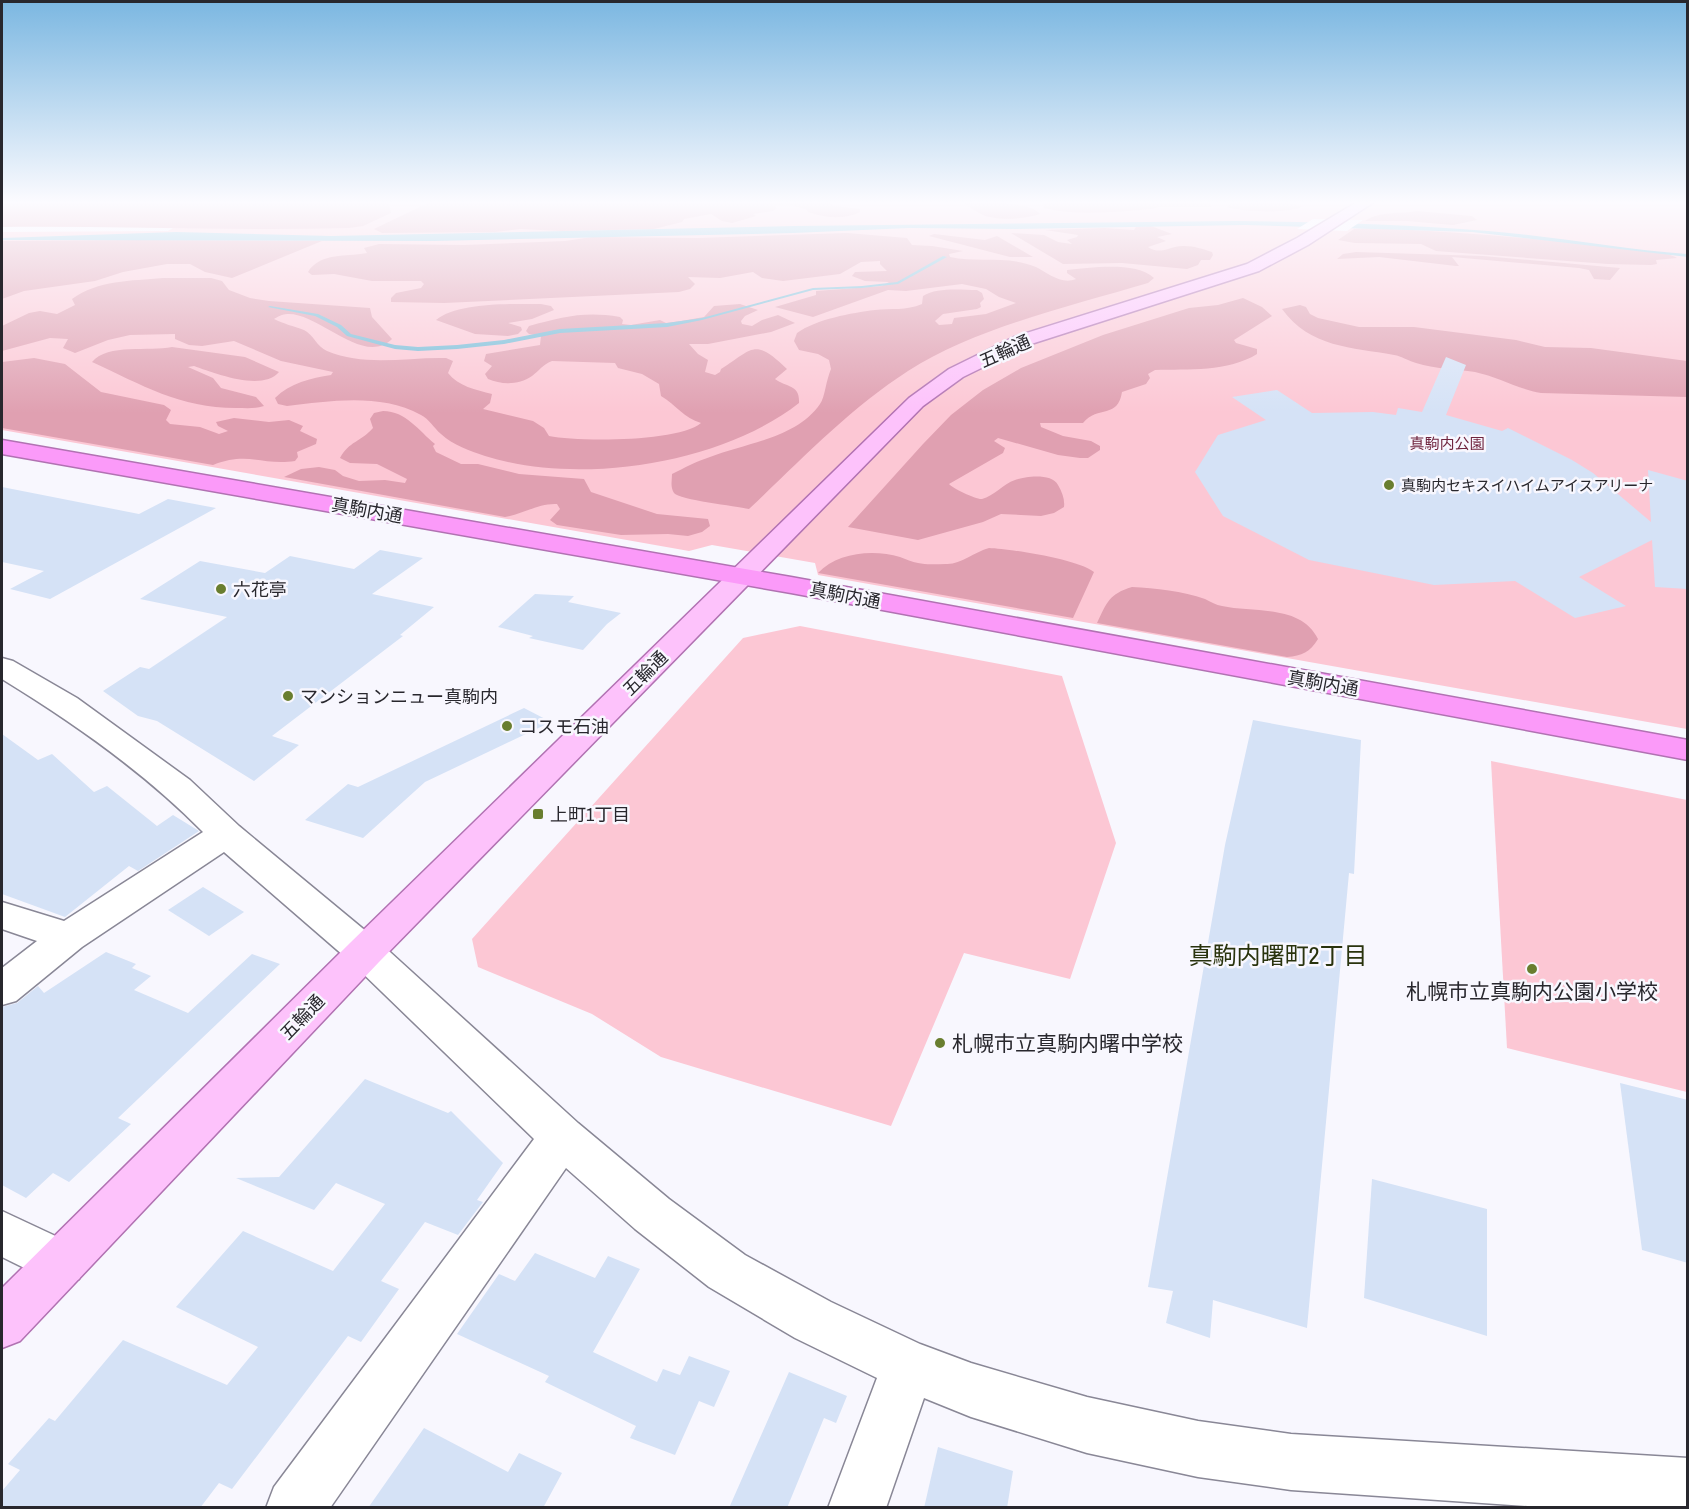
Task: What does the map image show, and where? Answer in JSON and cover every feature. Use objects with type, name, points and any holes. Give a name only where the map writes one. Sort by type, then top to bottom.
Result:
[{"type":"highway","name":"真駒内通","points":[[2,447],[743,576],[1688,750]]},
{"type":"main road","name":"五輪通","points":[[2,1323],[365,952],[916,402],[957,373],[1013,345],[1239,272]]},
{"type":"street","points":[[2,667],[66,705],[178,787],[226,834],[365,952],[562,1137],[652,1214],[728,1271],[813,1320],[908,1366],[970,1390],[1087,1425],[1198,1449],[1291,1462],[1677,1493]]},
{"type":"street","points":[[2,990],[68,937],[226,834]]},
{"type":"street","points":[[2,915],[68,937]]},
{"type":"street","points":[[295,1508],[562,1137]]},
{"type":"street","points":[[2,1233],[61,1263]]},
{"type":"street","points":[[857,1508],[908,1366]]},
{"type":"green space","name":"真駒内公園","points":[[2,272],[1687,272],[1687,729],[818,575],[815,563],[712,545],[689,551],[2,430]]},
{"type":"green space","points":[[800,626],[1062,676],[1116,843],[1070,979],[964,953],[891,1126],[661,1057],[592,1014],[478,967],[472,939],[743,638]]},
{"type":"green space","points":[[1491,761],[1687,800],[1687,1092],[1507,1048]]},
{"type":"shaded area","points":[[2,272],[122,272],[95,281],[24,291],[2,299]]},
{"type":"shaded area","points":[[207,272],[246,272],[232,278]]},
{"type":"shaded area","points":[[309,272],[751,272],[720,278],[688,277],[695,284],[690,289],[679,292],[444,303],[391,302],[391,298],[396,293],[421,288],[424,284],[421,281],[372,281],[334,274],[312,275]]},
{"type":"shaded area","points":[[754,272],[843,272],[783,281],[762,278]]},
{"type":"shaded area","points":[[855,272],[1045,272],[1055,278],[1070,280],[1076,279],[1067,272],[1145,272],[1154,278],[1148,283],[1024,319],[963,342],[934,356],[908,371],[865,402],[749,509],[696,500],[674,493],[672,474],[705,459],[785,432],[798,425],[820,404],[831,369],[829,360],[818,354],[799,350],[794,341],[797,333],[805,328],[845,315],[916,306],[922,304],[923,296],[942,290],[977,290],[982,293],[984,299],[980,303],[981,307],[977,309],[943,314],[935,321],[939,325],[952,324],[954,318],[986,314],[1016,303],[986,289],[962,284],[906,291],[888,290],[813,317],[775,307],[816,295],[816,291],[882,286],[889,282],[865,281],[852,276]]},
{"type":"shaded area","points":[[1590,272],[1616,272],[1610,280],[1594,279]]},
{"type":"shaded area","points":[[163,278],[211,278],[222,281],[229,290],[250,298],[269,301],[370,308],[372,317],[392,339],[380,346],[368,347],[354,343],[300,316],[285,314],[274,319],[304,330],[324,349],[341,356],[371,360],[446,358],[453,361],[448,373],[457,381],[492,394],[490,403],[483,409],[533,421],[544,428],[549,436],[604,440],[672,434],[701,423],[690,418],[661,396],[659,384],[642,374],[618,368],[615,363],[552,361],[527,379],[505,383],[488,379],[485,374],[492,366],[484,361],[486,354],[540,345],[541,336],[529,334],[526,331],[529,326],[563,318],[607,315],[620,317],[623,320],[622,324],[631,325],[660,320],[666,323],[704,317],[714,306],[740,304],[758,310],[745,316],[741,321],[742,324],[752,326],[778,315],[795,323],[771,332],[708,344],[689,344],[698,354],[708,360],[705,372],[715,375],[747,352],[760,350],[776,359],[787,369],[775,379],[795,389],[799,403],[767,424],[730,441],[690,454],[648,464],[563,469],[522,465],[473,452],[446,438],[421,415],[389,404],[355,400],[287,406],[278,404],[275,398],[287,388],[331,375],[333,372],[281,361],[234,341],[202,346],[189,345],[175,339],[175,334],[130,335],[108,340],[75,353],[63,348],[68,339],[50,338],[2,351],[2,326],[29,313],[40,311],[57,314],[75,305],[72,299],[104,285]]},
{"type":"shaded area","points":[[1243,298],[1262,307],[1272,316],[1234,340],[1236,343],[1257,349],[1257,354],[1246,360],[1221,367],[1155,370],[1148,374],[1150,378],[1146,384],[1122,392],[1116,406],[1095,414],[1083,423],[1040,423],[1041,427],[1063,436],[1091,441],[1100,446],[1100,450],[1088,458],[1058,455],[998,438],[994,441],[1005,448],[1003,453],[949,484],[975,498],[982,499],[1011,482],[1038,476],[1045,477],[1055,481],[1064,501],[1064,507],[1054,513],[1041,516],[1001,514],[983,522],[918,540],[848,527],[951,415],[983,390],[1021,368],[1103,335],[1189,308],[1218,305]]},
{"type":"shaded area","points":[[541,304],[551,306],[554,310],[532,319],[508,323],[521,327],[522,330],[518,334],[508,336],[475,334],[436,320],[446,314],[472,307]]},
{"type":"shaded area","points":[[1300,305],[1306,307],[1310,314],[1318,318],[1359,327],[1414,327],[1516,340],[1545,347],[1591,348],[1687,361],[1687,397],[1541,393],[1475,372],[1431,367],[1397,356],[1333,344],[1305,332],[1282,309]]},
{"type":"shaded area","points":[[172,347],[245,357],[279,372],[271,378],[250,381],[194,366],[188,367],[213,378],[221,388],[256,397],[264,406],[257,408],[216,407],[179,400],[162,394],[92,362],[99,356],[118,350]]},
{"type":"shaded area","points":[[34,358],[65,364],[101,392],[164,405],[171,410],[166,420],[170,424],[200,427],[219,434],[228,431],[218,426],[216,422],[234,418],[269,422],[289,420],[303,426],[300,431],[317,439],[316,444],[297,452],[298,457],[295,461],[236,459],[213,465],[2,428],[2,362]]},
{"type":"shaded area","points":[[383,411],[399,414],[405,418],[435,444],[433,446],[436,452],[461,464],[478,464],[519,474],[584,479],[591,492],[657,514],[708,519],[710,526],[702,532],[688,536],[621,535],[557,525],[550,520],[560,509],[557,504],[544,505],[505,517],[284,477],[301,469],[319,467],[335,470],[343,476],[359,481],[385,480],[405,483],[407,479],[377,464],[350,463],[340,458],[347,448],[373,428],[370,419],[374,413]]},
{"type":"shaded area","points":[[989,548],[1059,559],[1086,567],[1094,572],[1073,618],[818,573],[835,561],[856,554],[879,553],[921,564],[951,564]]},
{"type":"shaded area","points":[[1132,587],[1178,592],[1222,606],[1289,615],[1310,628],[1318,639],[1305,652],[1287,657],[1097,623],[1113,596]]},
{"type":"building","points":[[1446,357],[1466,365],[1446,415],[1502,431],[1508,428],[1572,460],[1593,473],[1651,522],[1648,470],[1688,481],[1688,589],[1655,587],[1652,540],[1579,577],[1626,606],[1575,618],[1515,581],[1434,585],[1309,560],[1223,516],[1195,472],[1218,435],[1266,420],[1232,397],[1277,390],[1312,413],[1373,412],[1396,415],[1398,408],[1422,412]]},
{"type":"building","points":[[2,487],[139,514],[168,499],[216,508],[50,599],[10,589],[44,571],[2,562]]},
{"type":"building","points":[[380,550],[423,558],[372,594],[434,607],[400,635],[403,636],[272,736],[299,745],[254,781],[157,721],[138,716],[103,691],[140,667],[149,669],[227,617],[140,599],[200,561],[265,573],[290,556],[354,569]]},
{"type":"building","points":[[535,594],[574,596],[568,602],[621,613],[607,624],[583,650],[529,638],[533,636],[498,627]]},
{"type":"building","points":[[524,708],[551,722],[425,782],[363,838],[305,820],[348,784],[358,787]]},
{"type":"building","points":[[1253,720],[1361,740],[1354,874],[1349,873],[1307,1328],[1213,1300],[1210,1338],[1166,1323],[1173,1291],[1148,1287],[1225,845]]},
{"type":"building","points":[[2,734],[38,760],[52,754],[94,792],[107,786],[157,826],[173,815],[199,831],[138,871],[129,866],[65,917],[2,894]]},
{"type":"building","points":[[203,887],[244,912],[209,936],[168,910]]},
{"type":"building","points":[[106,952],[136,964],[132,968],[151,976],[134,990],[188,1013],[252,954],[280,964],[118,1118],[131,1124],[69,1182],[53,1173],[26,1198],[2,1185],[2,1007],[17,1003],[38,986],[44,993]]},
{"type":"building","points":[[365,1079],[448,1113],[451,1111],[503,1163],[477,1200],[483,1202],[458,1235],[425,1222],[381,1281],[399,1289],[361,1342],[348,1336],[232,1489],[219,1483],[200,1508],[2,1508],[2,1491],[20,1470],[8,1464],[49,1418],[55,1421],[123,1340],[227,1385],[258,1347],[176,1307],[243,1231],[333,1271],[385,1204],[336,1183],[314,1210],[236,1178],[279,1177]]},
{"type":"building","points":[[1620,1083],[1688,1100],[1688,1263],[1642,1250]]},
{"type":"building","points":[[1372,1179],[1487,1209],[1487,1336],[1364,1298]]},
{"type":"building","points":[[535,1253],[595,1278],[608,1256],[640,1269],[593,1352],[657,1382],[663,1369],[680,1375],[689,1356],[730,1371],[714,1407],[699,1401],[675,1455],[630,1438],[636,1426],[545,1382],[549,1376],[457,1334],[499,1274],[515,1281]]},
{"type":"building","points":[[789,1372],[847,1396],[836,1423],[824,1418],[787,1508],[729,1508]]},
{"type":"building","points":[[424,1428],[508,1472],[519,1453],[562,1473],[543,1508],[368,1508]]},
{"type":"building","points":[[938,1447],[1013,1471],[1007,1508],[924,1508]]},
{"type":"waterway","points":[[270,307],[316,315],[339,326],[349,335],[395,347],[418,349],[457,347],[504,342],[560,331],[667,325],[702,319],[813,289],[898,283],[917,272]]},
{"type":"place","name":"真駒内セキスイハイムアイスアリーナ","points":[[1389,485]]},
{"type":"place","name":"六花亭","points":[[221,589]]},
{"type":"place","name":"マンションニュー真駒内","points":[[288,696]]},
{"type":"place","name":"コスモ石油","points":[[507,726]]},
{"type":"place","name":"上町1丁目","points":[[538,814]]},
{"type":"place","name":"札幌市立真駒内公園小学校","points":[[1532,969]]},
{"type":"place","name":"札幌市立真駒内曙中学校","points":[[940,1043]]},
{"type":"district","name":"真駒内曙町2丁目","points":[[1278,955]]}]
